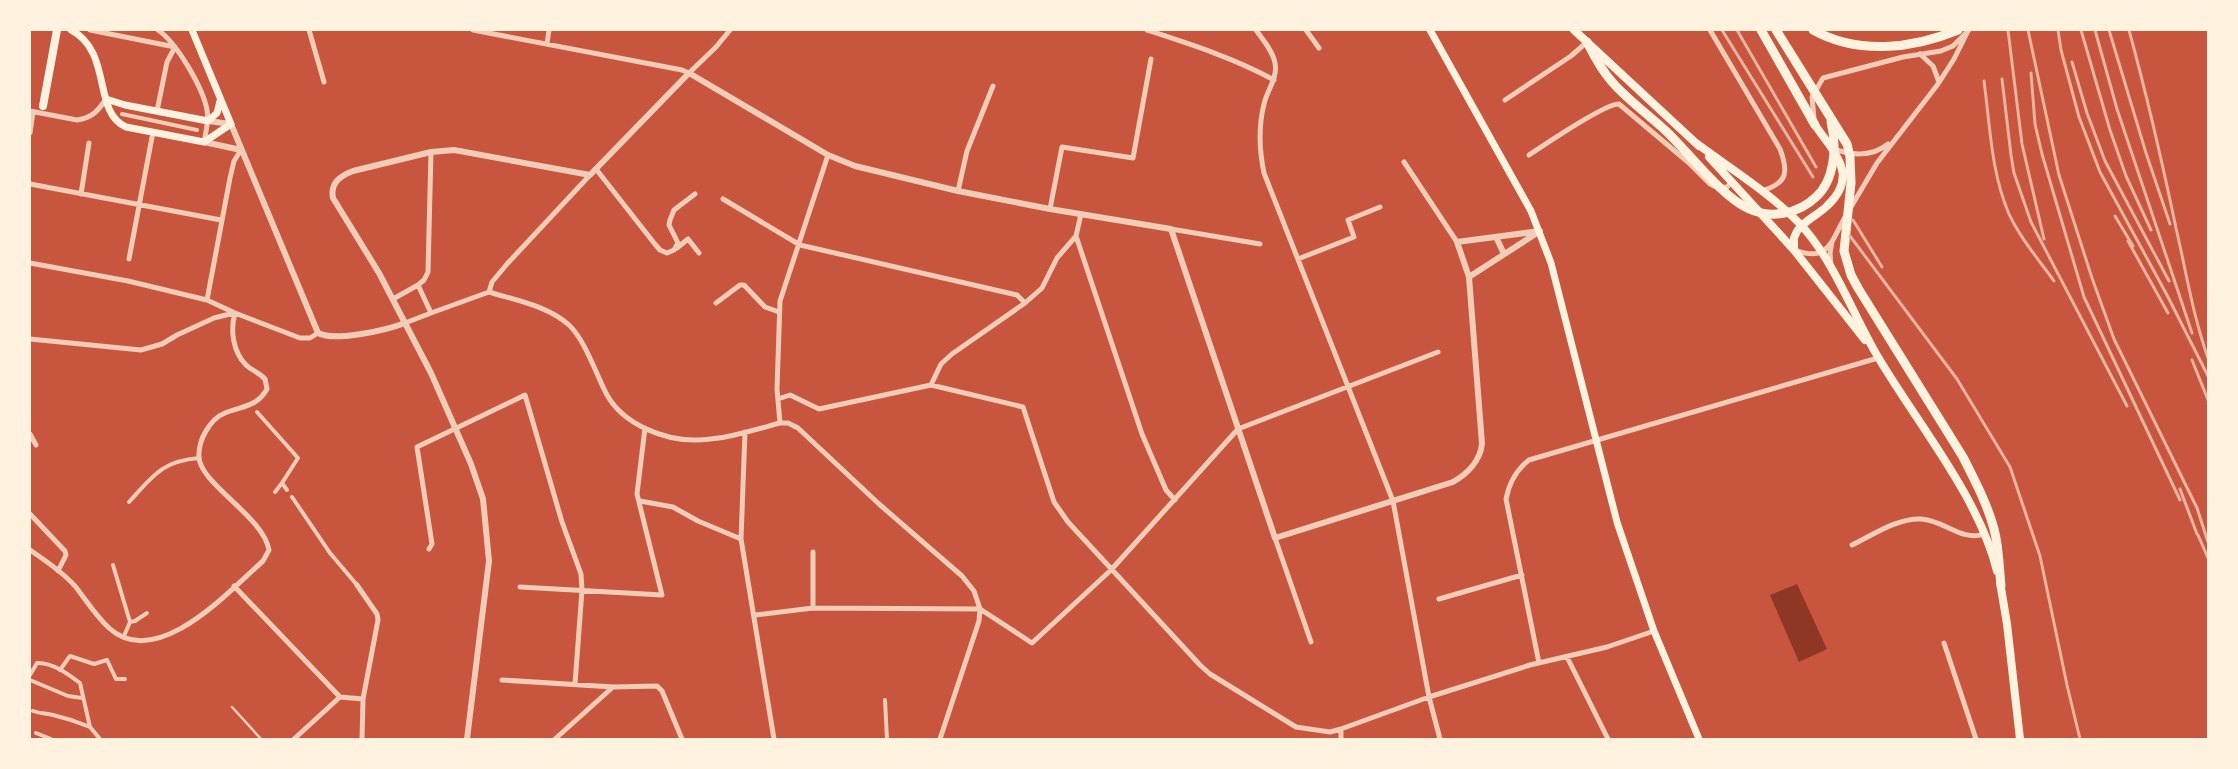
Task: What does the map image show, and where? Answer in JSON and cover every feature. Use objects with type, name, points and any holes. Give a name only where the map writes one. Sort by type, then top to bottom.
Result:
[{"type":"highway","points":[[1761,30],[1815,125]]},
{"type":"highway","points":[[1776,30],[1847,144],[1850,157],[1851,183],[1844,251],[1850,275],[1976,482],[1987,506],[1994,530],[2001,586]]},
{"type":"highway","points":[[1813,30],[1828,38],[1847,44],[1879,47],[1902,45],[1961,32]]},
{"type":"highway","points":[[1586,42],[1613,83],[1684,149],[1725,191],[1749,209],[1763,213],[1788,213],[1810,203],[1820,193],[1827,181],[1833,157],[1834,132],[1829,115]]},
{"type":"main road","points":[[43,106],[57,30]]},
{"type":"main road","points":[[71,30],[86,42],[96,58],[110,112],[121,124],[204,142],[230,124],[192,30]]},
{"type":"main road","points":[[1430,30],[1532,211],[1540,231],[1551,263],[1617,522],[1654,631],[1699,739]]},
{"type":"main road","points":[[1574,30],[1696,143],[1794,250],[1878,358],[1934,444],[1984,534],[2001,586],[2020,739]]},
{"type":"main road","points":[[106,99],[208,121],[217,113],[220,99]]},
{"type":"main road","points":[[1794,250],[1794,238],[1801,226],[1827,206],[1842,185],[1844,170],[1815,125]]},
{"type":"main road","points":[[1696,143],[1761,192],[1801,226],[1832,271],[1878,358]]},
{"type":"street","points":[[90,30],[175,47]]},
{"type":"street","points":[[158,30],[175,47],[204,99],[208,121],[204,142],[241,150]]},
{"type":"street","points":[[309,30],[324,82]]},
{"type":"street","points":[[475,30],[682,70],[828,155],[842,162],[872,171],[958,191],[1050,209],[1260,244]]},
{"type":"street","points":[[547,44],[550,30]]},
{"type":"street","points":[[489,292],[492,282],[507,264],[689,73],[716,48],[730,30]]},
{"type":"street","points":[[1147,30],[1209,51],[1274,80]]},
{"type":"street","points":[[1256,30],[1274,57],[1276,72],[1264,102],[1260,125],[1259,151],[1264,173],[1350,387],[1393,501],[1429,697],[1440,739]]},
{"type":"street","points":[[1306,30],[1319,48]]},
{"type":"street","points":[[1710,30],[1780,149],[1785,163],[1786,174],[1782,180],[1774,187],[1761,192]]},
{"type":"street","points":[[1815,125],[1812,97],[1823,78],[1920,54],[1941,51],[1953,46],[1961,32]]},
{"type":"street","points":[[1794,250],[1814,256],[1821,253],[1833,238],[1868,177],[1894,139],[1939,82],[1961,32]]},
{"type":"street","points":[[1505,100],[1571,56],[1586,42]]},
{"type":"street","points":[[158,111],[167,62],[175,47]]},
{"type":"street","points":[[1920,54],[1933,66],[1939,82]]},
{"type":"street","points":[[1050,209],[1062,147],[1133,158],[1151,59]]},
{"type":"street","points":[[958,191],[967,151],[994,86]]},
{"type":"street","points":[[30,133],[32,112],[77,120],[93,115],[106,99]]},
{"type":"street","points":[[1529,155],[1581,122],[1611,106],[1619,104],[1690,163],[1710,184],[1718,188],[1727,187],[1732,182]]},
{"type":"street","points":[[122,114],[198,130]]},
{"type":"street","points":[[208,121],[230,124],[313,325],[318,333],[329,336],[382,330],[489,292],[559,316],[580,339],[596,373],[617,409],[634,423],[645,428],[690,440],[711,439],[780,424],[788,424],[798,428],[879,504],[962,576],[974,591],[980,610],[979,621],[940,739]]},
{"type":"street","points":[[129,259],[153,132]]},
{"type":"street","points":[[1830,146],[1840,152],[1866,154],[1884,147],[1894,139]]},
{"type":"street","points":[[81,194],[89,143]]},
{"type":"street","points":[[207,300],[220,220],[234,161],[241,150]]},
{"type":"street","points":[[467,739],[489,551],[483,499],[471,464],[431,373],[368,254],[333,198],[331,191],[334,184],[347,173],[431,152],[464,151],[590,176]]},
{"type":"street","points":[[393,300],[418,285],[424,280],[428,272],[431,152]]},
{"type":"street","points":[[780,424],[778,399],[779,312],[783,290],[800,245],[828,155]]},
{"type":"street","points":[[1274,538],[1393,501],[1461,477],[1469,470],[1481,452],[1482,444],[1468,277],[1457,242],[1404,162]]},
{"type":"street","points":[[596,170],[657,246],[667,253],[688,239],[699,253]]},
{"type":"street","points":[[30,184],[220,220]]},
{"type":"street","points":[[674,250],[677,241],[669,225],[672,214],[695,194]]},
{"type":"street","points":[[723,199],[800,245],[1017,295],[1025,303]]},
{"type":"street","points":[[1298,259],[1354,237],[1348,220],[1380,207]]},
{"type":"street","points":[[931,384],[941,364],[952,354],[1025,303],[1042,288],[1057,258],[1076,236],[1081,214]]},
{"type":"street","points":[[1171,229],[1274,538],[1311,642]]},
{"type":"street","points":[[1457,242],[1540,231]]},
{"type":"street","points":[[1468,277],[1540,231]]},
{"type":"street","points":[[1076,236],[1142,434],[1166,490],[1175,500]]},
{"type":"street","points":[[1496,237],[1504,254]]},
{"type":"street","points":[[1832,271],[1830,253],[1833,238]]},
{"type":"street","points":[[30,263],[128,281],[207,300],[300,338],[310,338],[318,333]]},
{"type":"street","points":[[418,285],[431,313]]},
{"type":"street","points":[[716,303],[740,285],[744,285],[765,307],[779,312]]},
{"type":"street","points":[[30,339],[141,350],[162,344],[214,318],[235,313]]},
{"type":"street","points":[[30,550],[74,585],[108,627],[124,636],[141,640],[177,631],[195,620],[264,561],[268,550],[267,542],[256,526],[205,472],[199,458],[202,440],[214,421],[224,414],[256,402],[267,389],[265,379],[246,365],[235,345],[232,324],[235,313]]},
{"type":"street","points":[[755,616],[813,608],[980,610],[993,616],[1032,643],[1111,570],[1238,429],[1438,352]]},
{"type":"street","points":[[1539,663],[1506,500],[1508,488],[1520,466],[1529,460],[1878,358]]},
{"type":"street","points":[[778,399],[790,395],[819,409],[931,384],[1024,407],[1054,502],[1066,520],[1210,674],[1296,727],[1330,732],[1429,697],[1539,663],[1607,648],[1654,631]]},
{"type":"street","points":[[430,549],[432,544],[418,446],[525,395],[562,522],[581,574],[582,590],[575,684]]},
{"type":"street","points":[[257,412],[279,433],[298,458],[275,492]]},
{"type":"street","points":[[520,587],[662,595],[637,494],[645,428]]},
{"type":"street","points":[[745,432],[741,539],[775,739],[770,739]]},
{"type":"street","points":[[30,434],[36,445]]},
{"type":"street","points":[[128,502],[154,474],[167,464],[199,458]]},
{"type":"street","points":[[282,483],[287,490]]},
{"type":"street","points":[[292,497],[330,553],[358,585],[369,601],[378,620],[363,699],[362,739]]},
{"type":"street","points":[[640,501],[673,506],[698,521],[741,539]]},
{"type":"street","points":[[30,514],[65,550],[66,555],[58,571]]},
{"type":"street","points":[[1852,545],[1895,524],[1911,519],[1939,523],[1965,535],[1976,537],[1984,534]]},
{"type":"street","points":[[813,552],[813,608]]},
{"type":"street","points":[[112,565],[130,622],[124,636]]},
{"type":"street","points":[[1439,599],[1522,575]]},
{"type":"street","points":[[234,586],[340,697],[363,699]]},
{"type":"street","points":[[130,622],[147,613]]},
{"type":"street","points":[[1944,643],[1976,739]]},
{"type":"street","points":[[60,670],[70,656],[94,664],[107,660],[116,680],[125,679]]},
{"type":"street","points":[[1568,656],[1608,739]]},
{"type":"street","points":[[30,675],[37,663],[60,670],[80,683],[90,727],[99,738]]},
{"type":"street","points":[[30,680],[68,696],[82,698]]},
{"type":"street","points":[[502,680],[613,687],[659,687],[682,739]]},
{"type":"street","points":[[555,739],[613,687]]},
{"type":"street","points":[[294,739],[340,697]]},
{"type":"street","points":[[885,700],[887,739]]},
{"type":"street","points":[[33,711],[42,715],[49,714],[68,718],[90,727]]},
{"type":"street","points":[[1341,729],[1341,739]]},
{"type":"street","points":[[36,733],[51,739]]},
{"type":"lane","points":[[232,707],[261,739]]},
{"type":"shaded area","points":[[1797,584],[1827,649],[1799,662],[1770,595]]},
{"type":"railway","points":[[1722,30],[1813,177]]},
{"type":"railway","points":[[1737,30],[1816,167]]},
{"type":"railway","points":[[2008,30],[2022,144],[2044,239]]},
{"type":"railway","points":[[2028,30],[2059,175],[2092,278],[2114,339],[2197,508],[2208,542]]},
{"type":"railway","points":[[2058,30],[2061,50],[2079,117],[2100,172],[2167,295],[2208,376]]},
{"type":"railway","points":[[2081,30],[2110,130],[2126,176],[2151,230]]},
{"type":"railway","points":[[2095,30],[2117,109],[2192,333]]},
{"type":"railway","points":[[2109,30],[2146,153],[2170,224]]},
{"type":"railway","points":[[2129,30],[2154,129],[2194,310],[2208,358]]},
{"type":"railway","points":[[2072,62],[2087,113],[2105,161],[2169,281]]},
{"type":"railway","points":[[2031,73],[2035,124],[2042,154],[2084,297],[2180,500]]},
{"type":"railway","points":[[2002,79],[2014,173],[2031,222],[2127,406]]},
{"type":"railway","points":[[1984,81],[1992,148],[2003,198],[2019,232],[2054,281]]},
{"type":"railway","points":[[2115,216],[2133,246]]},
{"type":"railway","points":[[1853,220],[1882,267]]},
{"type":"railway","points":[[1850,236],[1957,379],[2010,467],[2040,556],[2080,739]]},
{"type":"railway","points":[[2128,241],[2168,313]]},
{"type":"railway","points":[[2192,360],[2208,400]]},
{"type":"railway","points":[[2180,489],[2197,534]]},
{"type":"railway","points":[[2198,535],[2208,558]]}]
